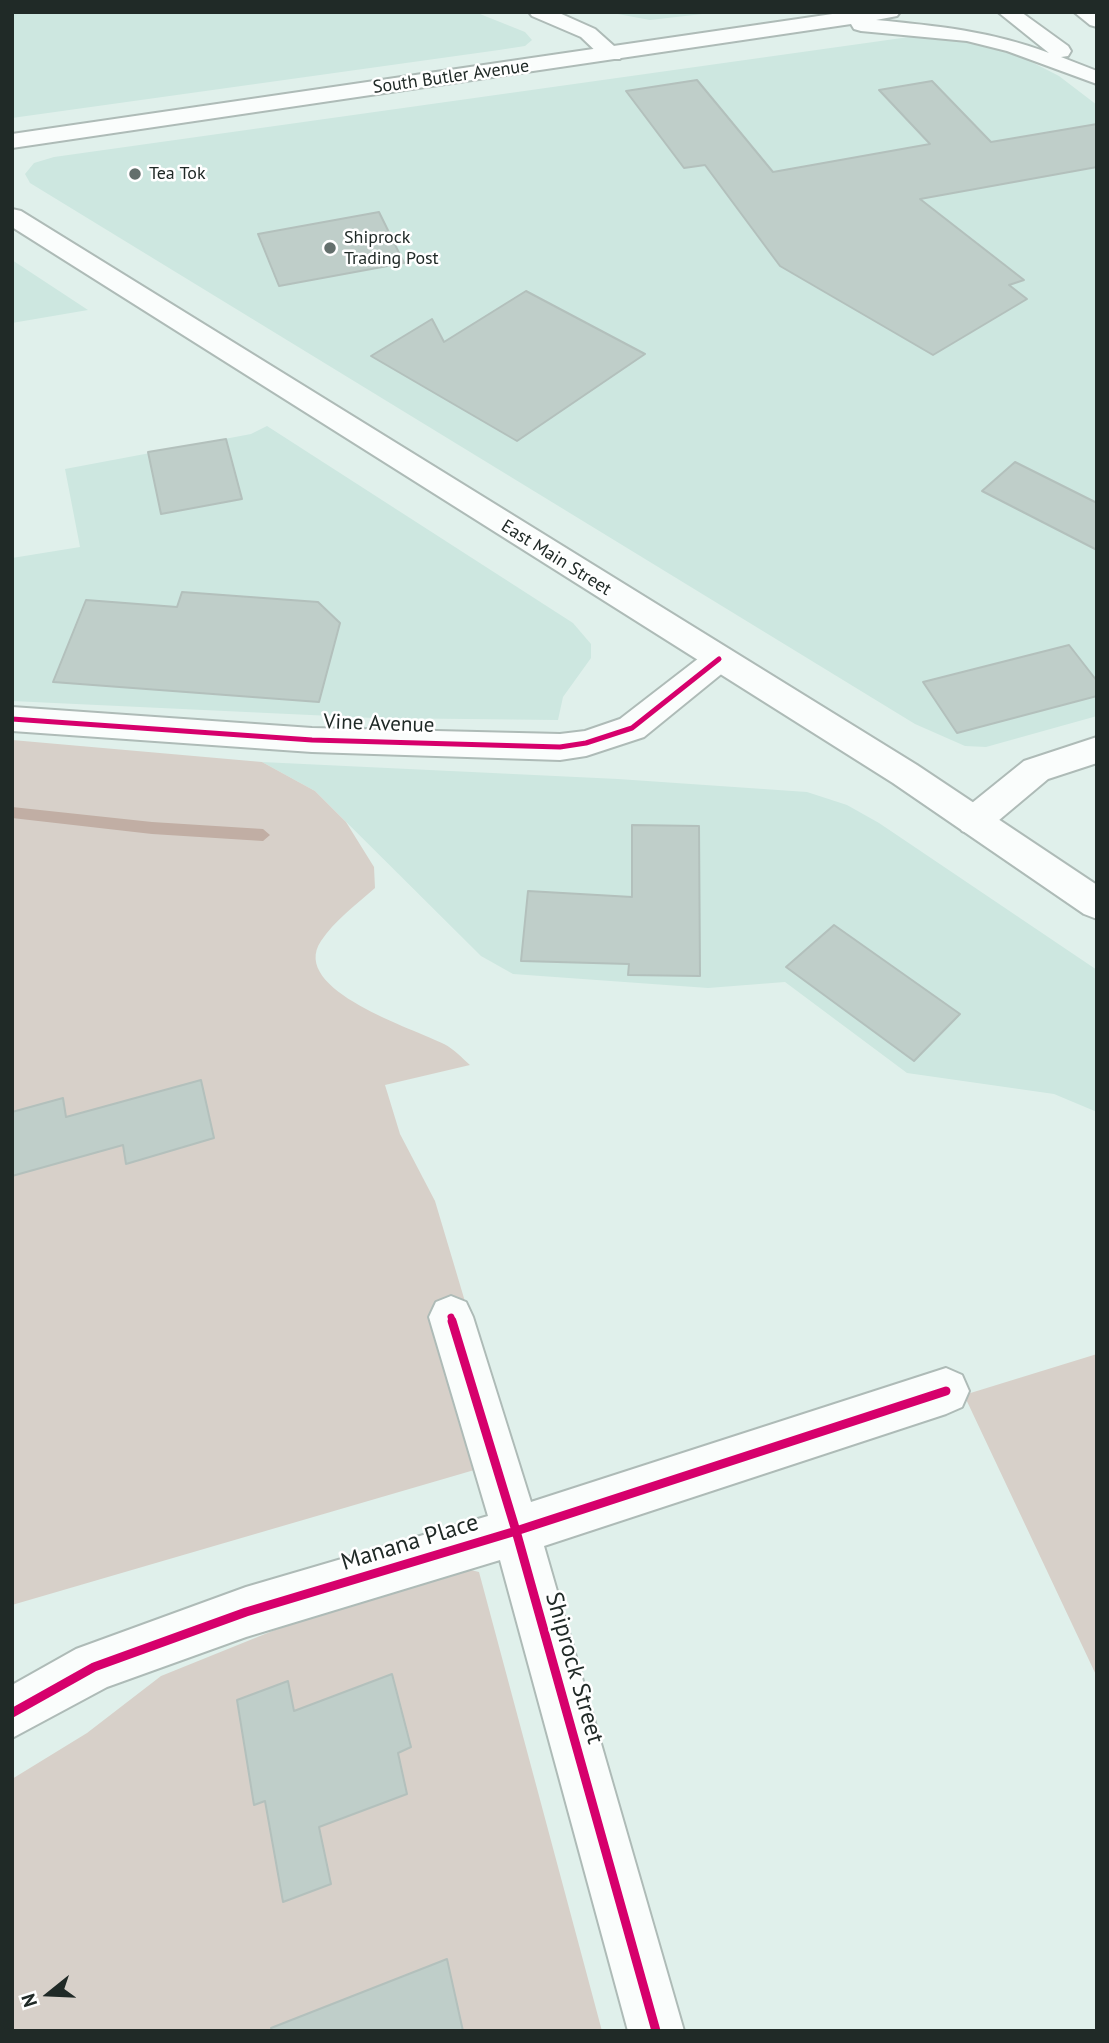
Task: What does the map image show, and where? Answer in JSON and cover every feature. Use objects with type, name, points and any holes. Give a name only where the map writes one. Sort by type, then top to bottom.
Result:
[{"type":"main road","points":[[539,12],[588,33],[612,54]]},
{"type":"main road","name":"South Butler Avenue","points":[[12,141],[890,12]]},
{"type":"main road","points":[[1008,12],[1096,78]]},
{"type":"main road","points":[[1084,12],[1097,21]]},
{"type":"main road","points":[[824,23],[967,35],[1014,47],[1096,78]]},
{"type":"main road","name":"East Main Street","points":[[12,216],[905,774],[1097,904]]},
{"type":"main road","name":"Vine Avenue","points":[[12,719],[313,740],[570,747],[632,728],[719,659]]},
{"type":"main road","points":[[974,821],[1036,770],[1097,750]]},
{"type":"main road","name":"Shiprock Street","points":[[451,1317],[516,1531],[656,2031]]},
{"type":"main road","name":"Manana Place","points":[[12,1713],[94,1667],[220,1621],[516,1531],[946,1391]]},
{"type":"shaded area","points":[[12,12],[475,12],[525,32],[532,40],[525,46],[499,50],[12,118]]},
{"type":"shaded area","points":[[607,12],[720,12],[650,20]]},
{"type":"shaded area","points":[[909,37],[962,40],[1012,52],[1059,76],[1097,105],[1097,716],[986,747],[965,746],[915,724],[30,183],[25,174],[34,163],[54,157]]},
{"type":"shaded area","points":[[12,260],[88,310],[12,323]]},
{"type":"shaded area","points":[[267,426],[573,623],[591,644],[591,658],[563,697],[558,720],[374,718],[12,701],[12,558],[80,547],[65,469],[251,434]]},
{"type":"shaded area","points":[[12,740],[262,762],[315,791],[346,822],[374,867],[375,888],[326,934],[316,959],[322,976],[338,991],[384,1018],[444,1044],[470,1065],[385,1085],[400,1134],[435,1201],[512,1459],[12,1605]]},
{"type":"shaded area","points":[[262,762],[618,779],[807,792],[847,805],[879,823],[1097,970],[1097,1112],[1054,1094],[907,1073],[785,982],[708,988],[513,974],[481,956],[315,791]]},
{"type":"shaded area","points":[[1097,1354],[1097,1677],[964,1395]]},
{"type":"shaded area","points":[[459,1567],[479,1572],[602,2031],[12,2031],[12,1779],[87,1733],[161,1676],[312,1615]]},
{"type":"building","points":[[697,80],[773,172],[930,144],[879,90],[932,81],[991,142],[1097,124],[1097,167],[920,199],[1024,280],[1009,285],[1027,299],[933,355],[780,266],[705,165],[684,168],[626,91]]},
{"type":"building","name":"Shiprock Trading Post","points":[[379,212],[404,263],[279,286],[258,234]]},
{"type":"building","points":[[526,291],[645,354],[517,441],[371,356],[432,319],[444,342]]},
{"type":"building","points":[[226,439],[242,499],[161,514],[148,452]]},
{"type":"building","points":[[1015,462],[1097,503],[1097,550],[982,491]]},
{"type":"building","points":[[182,592],[318,602],[340,623],[319,702],[53,682],[86,600],[177,607]]},
{"type":"building","points":[[1069,645],[1097,681],[1097,696],[957,733],[923,682]]},
{"type":"building","points":[[632,825],[699,826],[700,976],[628,975],[629,964],[521,961],[528,891],[632,897]]},
{"type":"building","points":[[834,925],[960,1014],[914,1061],[786,967]]},
{"type":"building","points":[[201,1080],[214,1138],[126,1164],[123,1145],[12,1176],[12,1112],[63,1098],[66,1117]]},
{"type":"building","points":[[392,1674],[411,1747],[398,1753],[407,1794],[319,1827],[331,1884],[283,1902],[265,1801],[254,1805],[237,1700],[288,1681],[294,1711]]},
{"type":"building","points":[[447,1959],[463,2031],[272,2031],[271,2028]]},
{"type":"waterway","points":[[12,812],[152,828],[263,835]]},
{"type":"cycle path","points":[[12,719],[312,740],[560,747],[586,743],[632,728],[719,659]]},
{"type":"cycle path","points":[[451,1317],[516,1531],[656,2031]]},
{"type":"cycle path","points":[[12,1713],[94,1667],[246,1612],[516,1531],[946,1391]]},
{"type":"place","name":"Tea Tok","points":[[135,174]]},
{"type":"place","name":"Shiprock Trading Post","points":[[330,248]]}]
